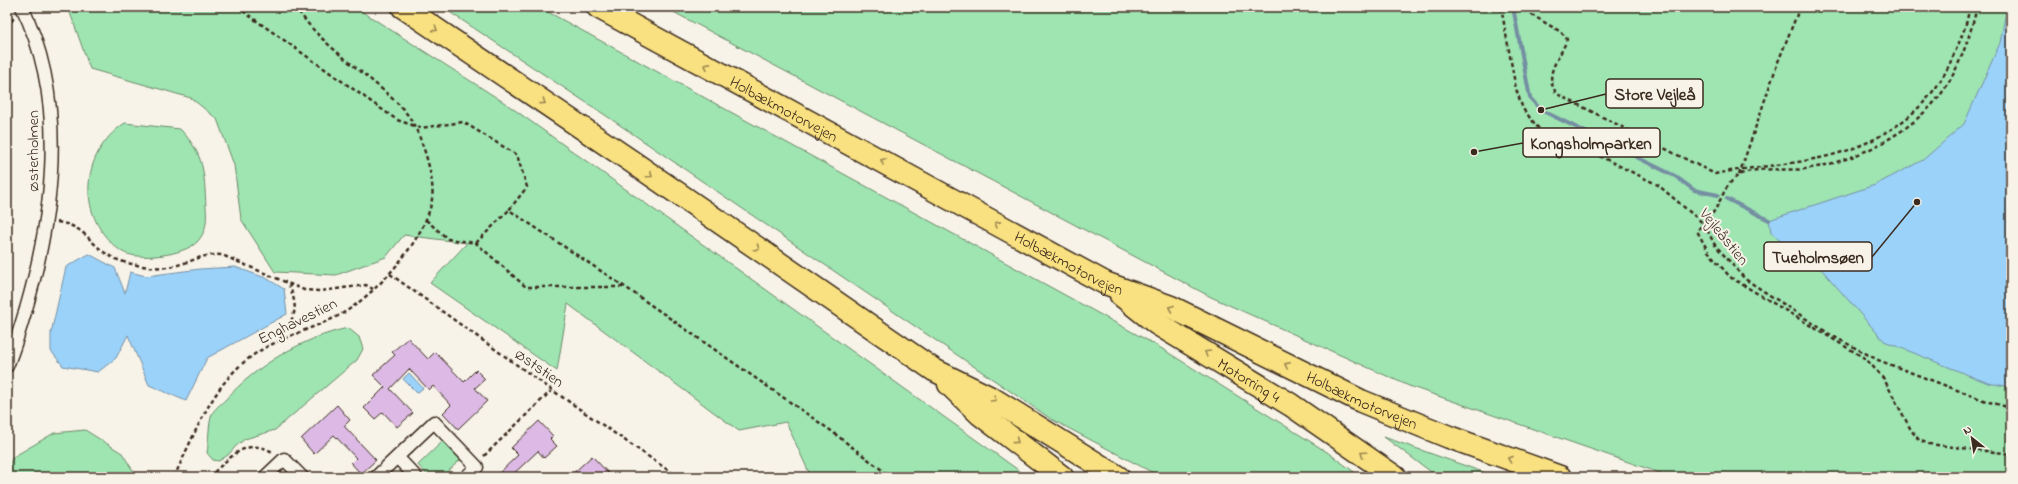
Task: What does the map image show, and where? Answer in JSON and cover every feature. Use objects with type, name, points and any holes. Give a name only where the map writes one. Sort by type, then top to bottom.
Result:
[{"type":"highway","points":[[403,7],[644,170],[934,370],[993,399],[1118,477]]},
{"type":"highway","name":"Holbækmotorvejen","points":[[598,7],[1105,283],[1171,308],[1360,400],[1449,437],[1560,477]]},
{"type":"highway","name":"Motorring 4","points":[[1105,283],[1156,323],[1291,405],[1395,477]]},
{"type":"highway","points":[[934,370],[980,414],[1062,477]]},
{"type":"street","name":"Østerholmen","points":[[7,366],[37,270],[52,180],[51,116],[41,58],[22,7]]},
{"type":"street","points":[[376,477],[434,422],[477,467],[466,477]]},
{"type":"street","points":[[397,457],[416,477]]},
{"type":"street","points":[[265,477],[284,459],[302,477]]},
{"type":"path","points":[[237,7],[397,120],[421,128],[463,122],[517,155],[527,187],[509,210],[476,243]]},
{"type":"path","name":"Enghavestien","points":[[174,477],[210,405],[227,379],[248,359],[279,340],[339,316],[374,289],[390,274],[417,238],[426,220],[432,198],[430,176],[424,151],[415,127],[404,110],[389,95],[329,44],[302,16],[296,7]]},
{"type":"path","name":"Vejleåstien","points":[[1501,7],[1516,89],[1523,109],[1539,129],[1569,141],[1658,185],[1704,224],[1715,245],[1744,279],[1831,335],[1878,360],[1978,399],[2011,408]]},
{"type":"path","points":[[1532,7],[1532,15],[1561,32],[1567,39],[1550,76],[1550,85],[1557,94],[1715,174],[1742,168],[1814,159],[1846,151],[1884,134],[1911,116],[1928,99],[1944,77],[1958,45],[1969,7]]},
{"type":"path","points":[[1800,7],[1778,62],[1739,175],[1727,186],[1714,211],[1697,231],[1708,251],[1730,277],[1866,359],[1884,379],[1911,430],[1919,440],[1929,444],[2011,454]]},
{"type":"path","points":[[1739,175],[1754,171],[1805,169],[1833,163],[1888,139],[1918,118],[1941,93],[1959,60],[1977,7]]},
{"type":"path","points":[[509,210],[625,287],[830,430],[891,477]]},
{"type":"path","points":[[45,220],[77,227],[110,256],[132,264],[164,267],[181,264],[195,258],[210,255],[222,255],[289,285],[310,291],[366,285],[374,289]]},
{"type":"path","points":[[426,220],[448,239],[476,243],[526,287],[625,287]]},
{"type":"path","name":"Øststien","points":[[390,274],[552,390],[678,477]]},
{"type":"path","points":[[279,340],[295,313],[295,300],[289,285]]},
{"type":"path","points":[[475,465],[552,390]]},
{"type":"path","points":[[209,477],[240,450],[249,446],[271,450],[284,459]]},
{"type":"green space","points":[[68,7],[355,7],[505,103],[1028,477],[811,477],[786,422],[739,431],[568,304],[557,371],[430,283],[467,243],[404,235],[386,257],[336,275],[275,272],[241,219],[234,165],[217,119],[191,98],[90,69]]},
{"type":"green space","points":[[442,7],[539,7],[1156,345],[1327,452],[1361,477],[1161,477],[1051,419],[608,117]]},
{"type":"green space","points":[[664,7],[2011,7],[2011,477],[1679,477],[1657,472],[1409,386],[1211,297]]},
{"type":"green space","points":[[125,123],[180,129],[188,138],[199,156],[205,184],[206,225],[201,237],[192,246],[173,253],[161,255],[138,256],[128,254],[121,251],[106,238],[96,222],[90,204],[89,186],[92,168],[99,151],[110,136]]},
{"type":"green space","points":[[348,328],[359,337],[363,349],[357,360],[275,430],[245,439],[228,455],[219,461],[213,460],[207,453],[209,428],[214,410],[251,375],[266,364],[297,346]]},
{"type":"green space","points":[[85,430],[122,453],[137,477],[7,477],[7,469],[13,457],[54,433]]},
{"type":"green space","points":[[1384,437],[1497,477],[1438,477]]},
{"type":"green space","points":[[444,440],[461,459],[442,477],[429,477],[418,465]]},
{"type":"water","points":[[2007,7],[2011,7],[2011,387],[1988,383],[1884,341],[1822,270],[1771,233],[1769,220],[1875,185],[1923,160],[1964,124],[2000,43]]},
{"type":"water","points":[[89,254],[115,268],[125,293],[130,272],[146,276],[200,269],[235,267],[266,278],[284,289],[287,314],[207,358],[186,401],[149,385],[128,335],[116,358],[98,372],[63,366],[51,351],[51,333],[66,267]]},
{"type":"water","points":[[409,373],[423,388],[417,393],[403,379]]},
{"type":"building","points":[[408,338],[428,359],[435,352],[464,382],[476,370],[485,379],[475,388],[487,401],[458,429],[443,413],[451,405],[433,386],[429,390],[409,369],[390,389],[413,413],[397,427],[383,412],[375,419],[364,408],[385,387],[373,375],[395,355],[392,352]]},
{"type":"building","points":[[337,405],[350,420],[344,426],[376,460],[361,474],[351,463],[356,458],[334,435],[314,454],[301,439]]},
{"type":"building","points":[[539,421],[553,436],[550,439],[557,446],[544,458],[538,451],[510,477],[495,477],[518,455],[511,448]]},
{"type":"building","points":[[592,456],[612,477],[569,477]]},
{"type":"waterway","points":[[1513,7],[1530,98],[1541,110],[1675,176],[1694,190],[1718,195]]},
{"type":"waterway","points":[[1727,199],[1769,220]]},
{"type":"place","name":"Store Vejleå","points":[[1541,110]]},
{"type":"place","name":"Kongsholmparken","points":[[1474,152]]},
{"type":"place","name":"Tueholmsøen","points":[[1917,202]]}]
